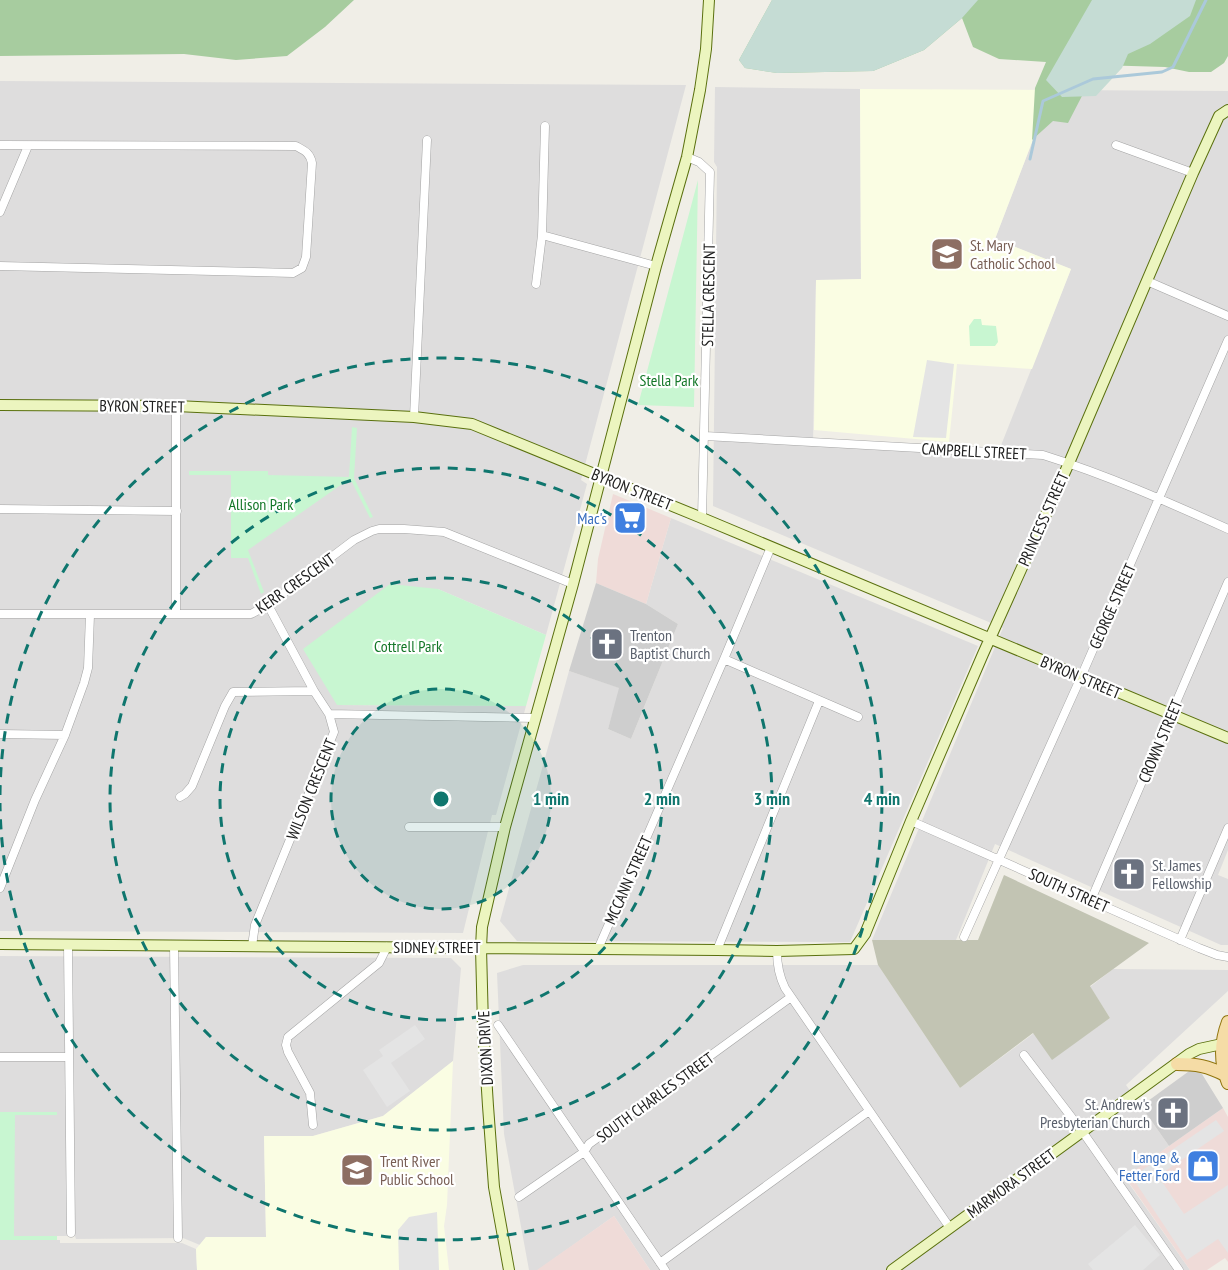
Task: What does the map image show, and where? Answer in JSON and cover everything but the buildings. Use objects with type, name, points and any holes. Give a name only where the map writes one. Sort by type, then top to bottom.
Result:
[{"type":"main road","points":[[1226,1079],[1222,1062],[1222,1044],[1228,1022]]},
{"type":"main road","points":[[1177,1064],[1209,1067],[1226,1079]]},
{"type":"street","name":"DIXON DRIVE","points":[[509,1270],[494,1187],[483,1026],[482,927],[505,827],[573,584],[656,266],[687,157],[702,80],[709,0]]},
{"type":"street","name":"PRINCESS STREET","points":[[865,933],[911,821],[1069,463],[1193,173],[1219,116],[1228,110]]},
{"type":"street","points":[[536,284],[543,235],[545,126]]},
{"type":"street","points":[[414,417],[427,140]]},
{"type":"street","points":[[0,145],[296,147],[307,152],[312,163],[306,257],[302,268],[293,273],[0,266]]},
{"type":"street","points":[[1116,145],[1193,173]]},
{"type":"street","points":[[0,212],[28,146]]},
{"type":"street","name":"STELLA CRESCENT","points":[[687,157],[699,162],[710,172],[702,518]]},
{"type":"street","points":[[543,235],[656,266]]},
{"type":"street","points":[[1147,281],[1228,316]]},
{"type":"street","name":"GEORGE STREET","points":[[964,937],[1081,677],[1228,340]]},
{"type":"street","name":"BYRON STREET","points":[[0,405],[176,406],[414,417],[472,424],[1228,738]]},
{"type":"street","points":[[176,406],[176,614]]},
{"type":"street","name":"CAMPBELL STREET","points":[[705,436],[1043,455],[1069,463],[1228,529]]},
{"type":"street","points":[[0,509],[177,511]]},
{"type":"street","name":"KERR CRESCENT","points":[[0,614],[251,614],[268,606],[354,540],[379,529],[444,532],[573,584]]},
{"type":"street","name":"MCCANN STREET","points":[[598,949],[771,547]]},
{"type":"street","name":"CROWN STREET","points":[[1091,900],[1228,582]]},
{"type":"street","name":"WILSON CRESCENT","points":[[252,946],[255,926],[334,732],[329,714],[268,606]]},
{"type":"street","points":[[0,888],[35,800],[65,735],[84,682],[88,668],[90,615]]},
{"type":"street","points":[[724,659],[858,717]]},
{"type":"street","points":[[180,797],[192,786],[233,692],[314,691]]},
{"type":"street","points":[[717,950],[819,701]]},
{"type":"street","points":[[329,714],[535,718]]},
{"type":"street","points":[[0,734],[65,735]]},
{"type":"street","name":"SOUTH STREET","points":[[911,821],[1180,940],[1216,955],[1228,957]]},
{"type":"street","points":[[409,826],[505,827]]},
{"type":"street","points":[[1180,940],[1228,828]]},
{"type":"street","name":"SIDNEY STREET","points":[[0,944],[777,951],[854,949],[865,933]]},
{"type":"street","points":[[68,945],[71,1233]]},
{"type":"street","points":[[174,946],[178,1238]]},
{"type":"street","points":[[313,1125],[310,1094],[288,1052],[286,1045],[288,1037],[379,963],[387,947]]},
{"type":"street","points":[[777,951],[777,961],[785,988],[950,1228]]},
{"type":"street","name":"SOUTH CHARLES STREET","points":[[519,1197],[584,1152],[590,1144],[791,997]]},
{"type":"street","points":[[498,1025],[663,1267],[869,1111]]},
{"type":"street","name":"MARMORA STREET","points":[[892,1270],[1189,1054],[1199,1049],[1222,1044]]},
{"type":"street","points":[[1024,1055],[1083,1131],[1179,1270]]},
{"type":"street","points":[[0,1057],[69,1057]]},
{"type":"shaded area","points":[[772,0],[978,0],[962,18],[924,50],[873,71],[777,73],[745,68],[739,60]]},
{"type":"shaded area","points":[[1092,0],[1196,0],[1190,16],[1150,44],[1128,54],[1122,68],[1096,96],[1062,97],[1046,80]]},
{"type":"shaded area","points":[[0,81],[686,85],[581,480],[587,484],[546,635],[438,589],[338,705],[526,706],[496,815],[492,815],[463,933],[0,931]]},
{"type":"shaded area","points":[[715,87],[860,89],[861,279],[816,281],[813,444],[996,458],[1071,269],[995,239],[1052,90],[1228,91],[1228,850],[1218,875],[1228,879],[1228,945],[1221,945],[995,844],[956,940],[872,940],[1003,628],[713,506],[717,167],[714,162]]},
{"type":"shaded area","name":"St. Mary Catholic School","points":[[860,89],[1052,90],[995,239],[1071,269],[1032,369],[957,364],[949,442],[814,430],[816,280],[861,279]]},
{"type":"shaded area","points":[[927,360],[954,364],[946,438],[913,437]]},
{"type":"shaded area","points":[[613,494],[671,518],[646,604],[596,583],[598,559]]},
{"type":"shaded area","points":[[671,518],[978,646],[850,942],[517,941],[500,921],[569,671],[620,688],[608,729],[631,739],[678,624],[646,604]]},
{"type":"shaded area","points":[[596,583],[646,604],[678,624],[631,739],[608,729],[619,688],[569,671]]},
{"type":"shaded area","points":[[1004,875],[1149,943],[1090,986],[1110,1018],[1052,1060],[1033,1033],[960,1088],[878,965],[872,940],[978,940]]},
{"type":"shaded area","points":[[0,956],[451,958],[461,968],[453,1061],[383,1116],[313,1136],[264,1136],[266,1237],[206,1237],[200,1245],[183,1238],[76,1239],[75,1236],[0,1236]]},
{"type":"shaded area","points":[[523,965],[878,965],[960,1088],[1034,1033],[1052,1059],[1110,1018],[1090,987],[1113,969],[1228,970],[1228,991],[1126,1085],[1169,1146],[1125,1178],[1190,1270],[650,1270],[614,1216],[538,1270],[529,1270],[504,1134],[497,973]]},
{"type":"shaded area","points":[[415,1025],[425,1039],[391,1063],[410,1091],[387,1107],[363,1070],[383,1056],[379,1050]]},
{"type":"shaded area","name":"Trent River Public School","points":[[453,1061],[447,1205],[444,1226],[449,1270],[197,1270],[196,1249],[206,1237],[266,1237],[264,1136],[313,1136],[383,1116]]},
{"type":"shaded area","points":[[1192,1069],[1202,1074],[1223,1108],[1169,1146],[1141,1106]]},
{"type":"shaded area","points":[[1223,1108],[1228,1117],[1228,1262],[1225,1258],[1207,1270],[1190,1270],[1125,1177]]},
{"type":"shaded area","points":[[1216,1120],[1224,1131],[1158,1176],[1184,1214],[1228,1185],[1228,1253],[1218,1239],[1187,1260],[1132,1177]]},
{"type":"shaded area","points":[[437,1212],[439,1270],[399,1270],[398,1230],[409,1217]]},
{"type":"shaded area","points":[[614,1216],[650,1270],[537,1270]]},
{"type":"shaded area","points":[[1135,1225],[1160,1255],[1143,1270],[1093,1270],[1088,1264]]},
{"type":"shaded area","points":[[0,1240],[60,1240],[60,1243],[182,1243],[196,1249],[197,1270],[0,1270]]},
{"type":"green space","points":[[0,0],[354,0],[325,27],[287,56],[236,60],[184,54],[0,56]]},
{"type":"green space","points":[[772,0],[1228,0],[1228,56],[1224,63],[1211,72],[1189,72],[1165,67],[1098,65],[1068,123],[1053,121],[1032,140],[1035,88],[1046,62],[999,59],[973,47],[962,18],[924,50],[873,71],[777,73],[745,68],[739,60]]},
{"type":"green space","name":"Stella Park","points":[[698,180],[694,407],[638,405]]},
{"type":"green space","points":[[974,319],[981,319],[982,325],[996,326],[998,342],[995,346],[970,346],[969,326]]},
{"type":"green space","name":"Allison Park","points":[[352,427],[357,428],[354,478],[373,517],[370,518],[352,482],[345,482],[248,550],[264,592],[261,594],[248,558],[231,558],[231,475],[189,475],[189,471],[268,471],[268,475],[349,477]]},
{"type":"green space","name":"Cottrell Park","points":[[390,584],[438,589],[546,635],[526,706],[337,705],[303,649]]},
{"type":"green space","points":[[0,1112],[57,1112],[57,1115],[15,1115],[14,1236],[57,1236],[57,1240],[0,1240]]},
{"type":"waterway","points":[[1030,159],[1043,101],[1093,79],[1162,72],[1173,67],[1206,0]]},
{"type":"place","name":"St. Mary Catholic School","points":[[947,254]]},
{"type":"place","name":"Mac's","points":[[630,518]]},
{"type":"place","name":"Trenton Baptist Church","points":[[607,644]]},
{"type":"place","name":"St. James Fellowship","points":[[1129,874]]},
{"type":"place","name":"St. Andrew's Presbyterian Church","points":[[1173,1113]]},
{"type":"place","name":"Lange & Fetter Ford","points":[[1203,1166]]},
{"type":"place","name":"Trent River Public School","points":[[357,1170]]}]
